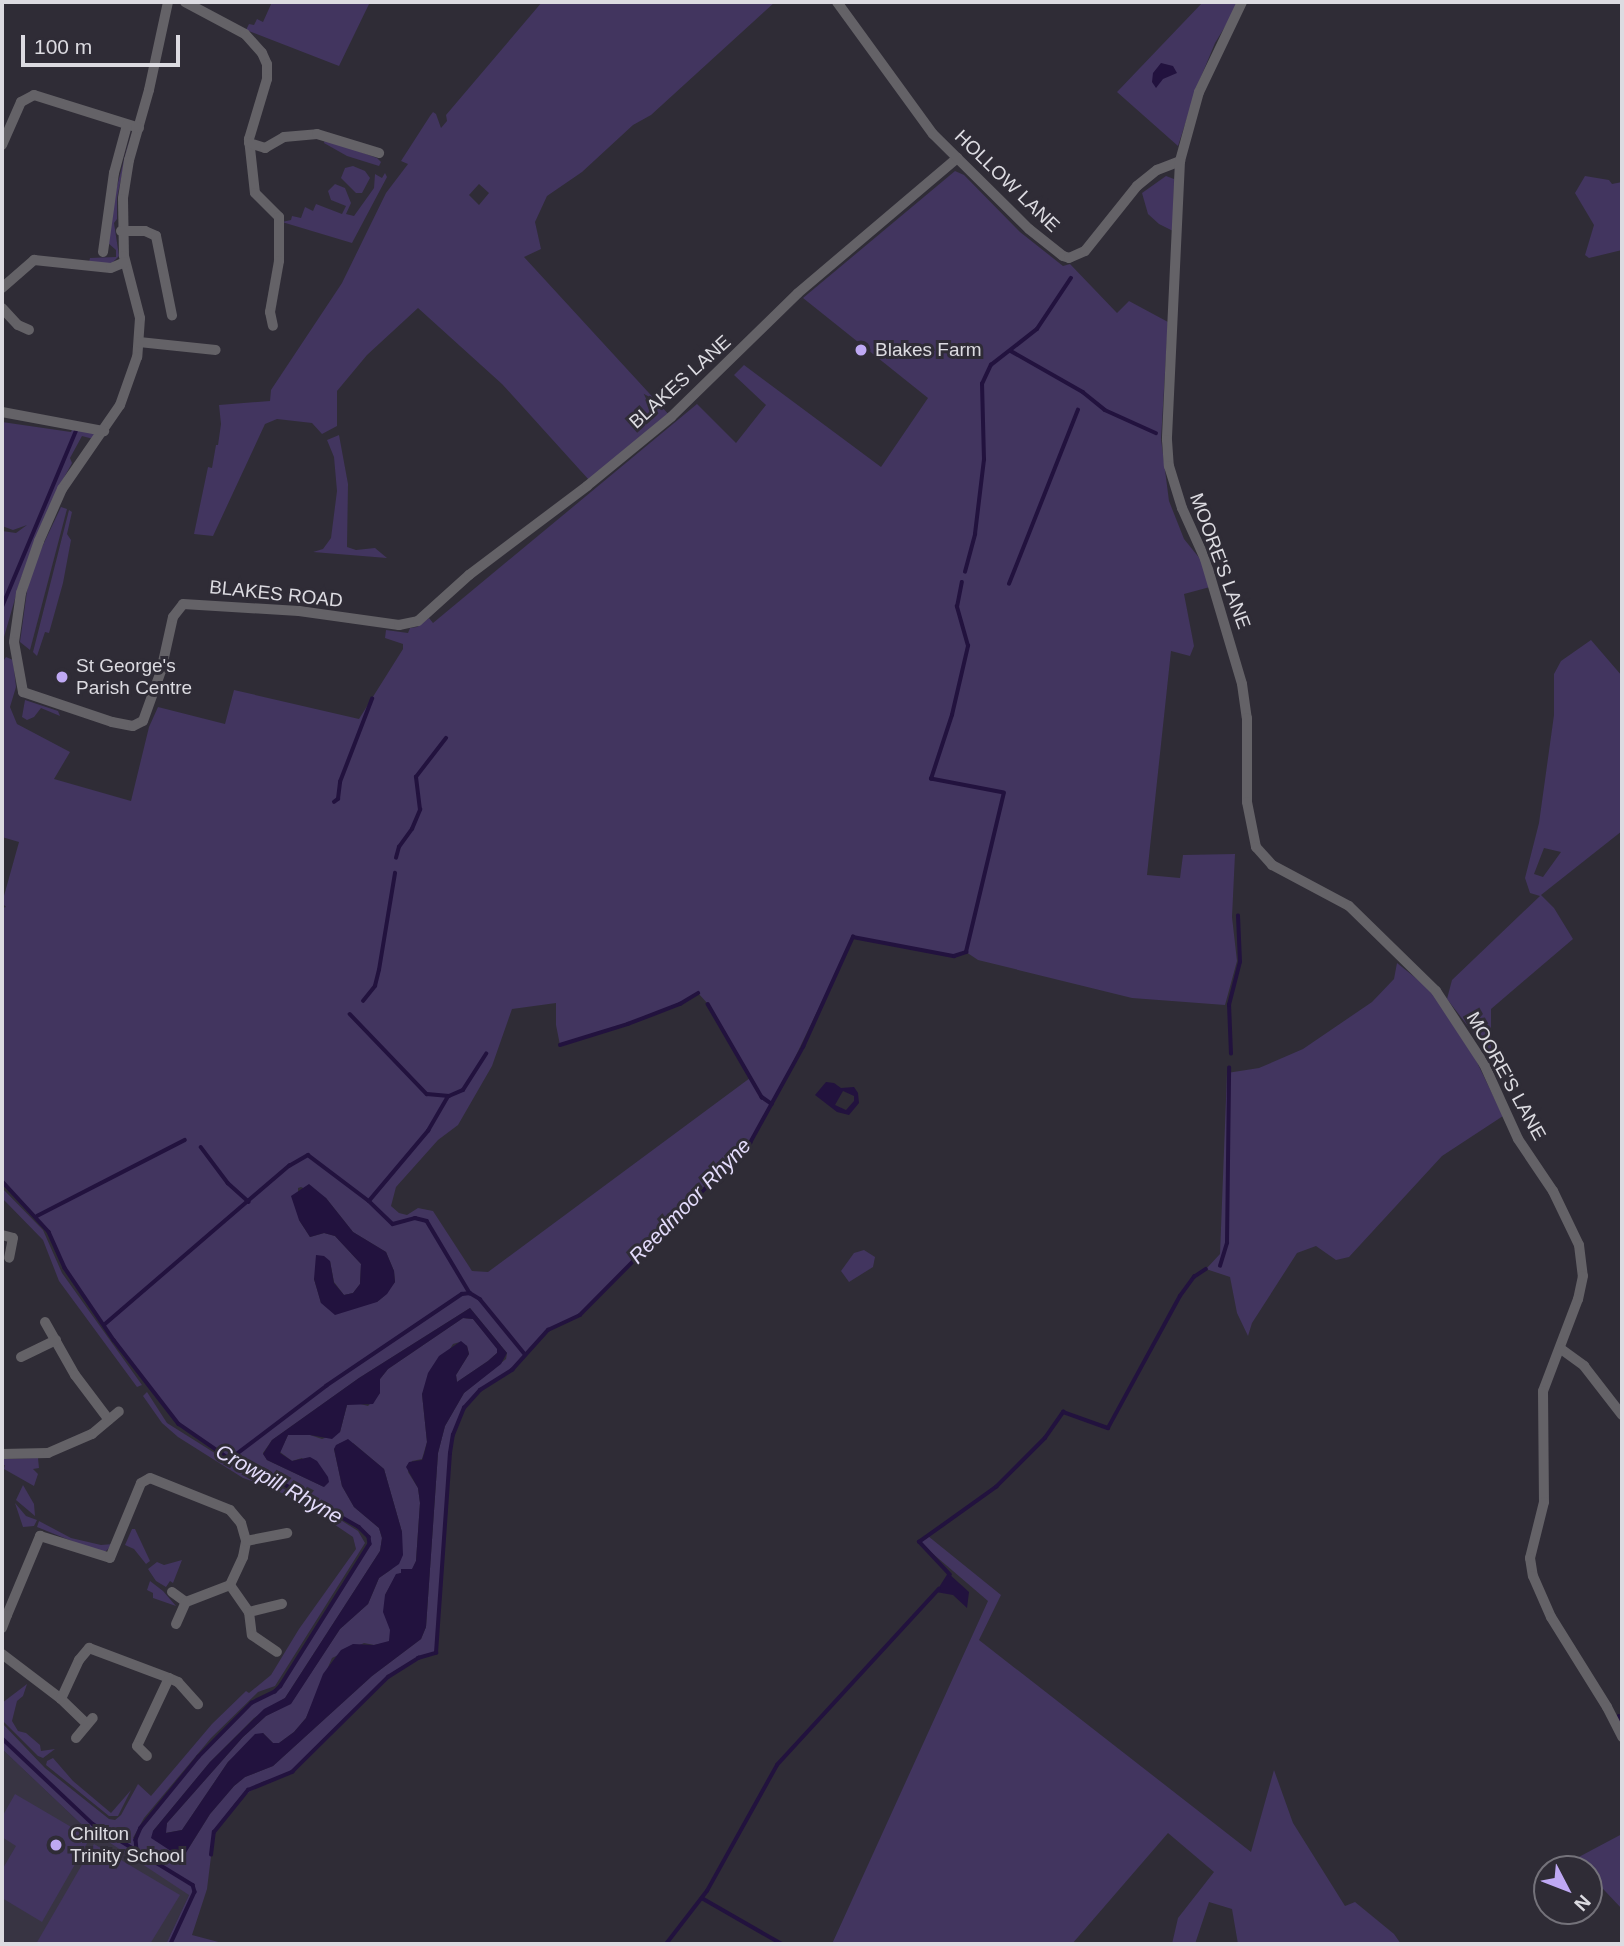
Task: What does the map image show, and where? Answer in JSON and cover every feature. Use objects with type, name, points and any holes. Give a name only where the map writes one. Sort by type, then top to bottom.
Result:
[{"type":"street","points":[[2,412],[104,430],[127,391],[139,342],[138,300],[125,262],[121,231],[125,177],[168,2]]},
{"type":"street","points":[[186,2],[245,34],[265,58],[267,79],[250,128],[249,143],[255,193],[279,217],[279,261],[270,312],[273,326]]},
{"type":"street","name":"HOLLOW LANE","points":[[837,2],[916,113],[1029,229],[1055,251],[1069,258],[1085,250],[1137,186],[1157,170],[1180,161]]},
{"type":"street","name":"MOORE'S LANE","points":[[1242,2],[1199,92],[1180,161],[1167,440],[1169,466],[1182,508],[1205,559],[1242,684],[1247,718],[1247,802],[1251,834],[1256,847],[1272,865],[1338,898],[1368,923],[1436,991],[1466,1034],[1502,1100],[1518,1139],[1553,1191],[1579,1245],[1583,1276],[1561,1349],[1543,1391],[1544,1502],[1530,1558],[1533,1576],[1551,1617],[1608,1707],[1622,1737]]},
{"type":"street","points":[[2,145],[22,102],[34,95],[139,128]]},
{"type":"street","points":[[103,252],[114,173],[127,125]]},
{"type":"street","points":[[249,143],[265,148],[284,137],[317,134],[379,153]]},
{"type":"street","name":"BLAKES LANE","points":[[418,621],[469,575],[578,494],[671,417],[798,293],[957,158]]},
{"type":"street","points":[[121,231],[145,231],[156,236],[172,315]]},
{"type":"street","points":[[2,288],[34,260],[111,268],[125,262]]},
{"type":"street","points":[[2,308],[18,325],[29,330]]},
{"type":"street","points":[[9,335],[18,325]]},
{"type":"street","points":[[139,342],[216,349]]},
{"type":"street","name":"BLAKES ROAD","points":[[104,430],[62,489],[38,541],[21,593],[15,650],[20,687],[29,696],[133,726],[143,721],[149,709],[173,617],[183,604],[264,607],[399,625],[418,621]]},
{"type":"street","points":[[9,1258],[10,1234]]},
{"type":"street","points":[[45,1322],[75,1375],[108,1420]]},
{"type":"street","points":[[22,1357],[56,1340]]},
{"type":"street","points":[[1561,1349],[1584,1366],[1622,1415]]},
{"type":"street","points":[[2,1454],[48,1452],[85,1438],[119,1411]]},
{"type":"street","points":[[2,1628],[4,1616],[40,1536],[110,1558],[141,1483],[150,1478],[230,1510],[241,1523],[246,1541],[243,1557],[230,1586],[187,1602],[176,1624]]},
{"type":"street","points":[[246,1541],[286,1533]]},
{"type":"street","points":[[230,1586],[249,1612],[252,1635],[277,1652]]},
{"type":"street","points":[[172,1592],[187,1602]]},
{"type":"street","points":[[249,1612],[282,1604]]},
{"type":"street","points":[[61,1699],[79,1660],[89,1648],[178,1682],[198,1704]]},
{"type":"street","points":[[2,1654],[90,1721],[76,1738]]},
{"type":"street","points":[[148,1756],[137,1746],[169,1678]]},
{"type":"shaded area","points":[[272,2],[370,2],[339,66],[246,30],[249,24],[254,25],[257,19],[263,22]]},
{"type":"shaded area","points":[[542,2],[775,2],[651,115],[633,125],[582,172],[547,196],[535,222],[541,249],[524,257],[671,417],[589,480],[502,384],[418,308],[367,355],[337,391],[337,426],[322,434],[312,423],[277,419],[265,424],[213,536],[194,534],[208,467],[212,468],[218,445],[221,424],[219,405],[270,401],[271,390],[342,283],[386,193],[408,164],[401,161],[433,112],[441,128],[447,121],[446,115]],"holes":[[[479,184],[489,193],[479,205],[469,195]]]},
{"type":"shaded area","points":[[1203,2],[1240,2],[1215,43],[1198,84],[1178,146],[1117,92]]},
{"type":"shaded area","points":[[1161,63],[1173,66],[1177,73],[1163,79],[1156,88],[1152,82],[1153,73]]},
{"type":"shaded area","points":[[325,139],[377,158],[381,162],[379,166],[347,156],[324,143]]},
{"type":"shaded area","points":[[129,141],[117,198],[117,219],[114,223],[119,256],[110,265],[89,262],[90,258],[116,257],[116,250],[108,243],[113,201]]},
{"type":"shaded area","points":[[353,166],[365,171],[370,178],[362,193],[356,193],[341,178],[345,168]]},
{"type":"shaded area","points":[[955,171],[964,175],[1020,232],[1063,266],[1070,264],[1117,313],[1129,301],[1168,322],[1161,439],[1169,501],[1184,539],[1201,560],[1210,587],[1184,594],[1194,646],[1190,656],[1171,651],[1147,875],[1180,878],[1183,855],[1235,854],[1232,917],[1237,961],[1225,1005],[1132,998],[978,960],[966,952],[954,956],[853,937],[774,1101],[750,1143],[580,1315],[548,1330],[512,1370],[480,1390],[464,1408],[453,1435],[450,1453],[436,1653],[418,1658],[388,1677],[292,1772],[262,1782],[235,1803],[214,1832],[207,1889],[192,1935],[226,1944],[166,1944],[189,1895],[80,1823],[2,1749],[2,1723],[45,1768],[109,1819],[115,1820],[121,1815],[138,1784],[151,1796],[212,1724],[246,1691],[249,1693],[271,1675],[299,1629],[356,1549],[353,1537],[310,1508],[272,1488],[243,1478],[178,1437],[162,1423],[143,1396],[147,1392],[167,1423],[237,1467],[312,1502],[358,1531],[365,1543],[275,1686],[258,1692],[211,1738],[144,1818],[133,1838],[136,1839],[141,1828],[175,1785],[219,1736],[252,1703],[275,1692],[281,1686],[370,1544],[369,1537],[359,1527],[284,1484],[230,1459],[179,1424],[114,1340],[65,1268],[49,1232],[2,1181],[2,908],[6,907],[2,903],[19,842],[2,837],[2,663],[6,657],[13,660],[16,687],[10,707],[17,724],[70,752],[54,779],[131,801],[149,727],[158,707],[225,724],[234,690],[359,719],[403,649],[403,644],[385,638],[386,630],[408,633],[410,628],[417,627],[429,618],[433,623],[697,404],[736,443],[766,405],[734,375],[744,365],[881,467],[928,398],[803,298]],"holes":[[[698,993],[708,1004],[750,1078],[488,1272],[472,1271],[433,1211],[418,1208],[407,1215],[399,1213],[391,1206],[396,1187],[438,1140],[458,1125],[492,1066],[512,1009],[556,1003],[560,1045],[628,1024],[680,1004]],[[298,1188],[326,1198],[353,1232],[386,1252],[394,1271],[395,1282],[377,1302],[321,1303],[314,1279],[330,1261],[334,1282],[344,1295],[353,1293],[360,1284],[361,1264],[335,1236],[324,1233],[310,1237],[299,1220]],[[470,1308],[507,1353],[506,1359],[464,1393],[445,1426],[438,1453],[426,1627],[421,1639],[372,1676],[273,1766],[245,1777],[234,1786],[210,1814],[185,1854],[153,1831],[210,1762],[254,1718],[285,1698],[380,1551],[382,1538],[379,1528],[354,1507],[342,1486],[334,1449],[340,1443],[353,1443],[384,1469],[402,1532],[392,1569],[379,1578],[368,1604],[340,1629],[291,1703],[266,1716],[243,1737],[167,1823],[165,1833],[182,1830],[228,1762],[263,1733],[273,1743],[279,1743],[294,1732],[306,1718],[332,1658],[364,1643],[374,1645],[389,1642],[391,1636],[385,1595],[396,1575],[401,1573],[401,1570],[412,1570],[416,1561],[420,1503],[418,1488],[408,1472],[412,1461],[422,1459],[427,1442],[422,1394],[453,1344],[460,1342],[467,1346],[469,1354],[456,1375],[457,1382],[488,1361],[498,1349],[473,1319],[463,1318],[388,1369],[380,1379],[380,1393],[368,1406],[353,1402],[347,1405],[340,1432],[322,1439],[310,1435],[288,1435],[280,1452],[292,1461],[302,1458],[324,1487],[267,1460],[263,1453],[272,1440],[359,1378]]]},
{"type":"shaded area","points":[[385,173],[387,177],[352,243],[282,222],[291,220],[292,216],[301,218],[305,207],[313,211],[316,204],[342,214],[346,206],[331,200],[328,191],[335,184],[345,188],[351,203],[346,214],[354,216],[374,188],[375,174],[382,178]]},
{"type":"shaded area","points":[[1166,176],[1174,179],[1173,231],[1148,214],[1142,193]]},
{"type":"shaded area","points":[[1585,176],[1609,180],[1612,184],[1622,182],[1622,250],[1589,258],[1585,255],[1594,225],[1575,193]]},
{"type":"shaded area","points":[[2,422],[71,432],[73,427],[96,434],[97,440],[82,436],[70,458],[72,463],[21,578],[2,644],[2,531],[16,533],[27,525],[13,530],[2,526]]},
{"type":"shaded area","points":[[339,435],[348,484],[347,547],[356,550],[375,548],[387,558],[313,552],[323,549],[331,538],[337,491],[334,457],[327,440]]},
{"type":"shaded area","points":[[61,507],[67,509],[30,650],[20,642],[27,591],[33,566]]},
{"type":"shaded area","points":[[69,510],[72,512],[67,534],[71,540],[63,583],[49,633],[45,632],[37,656],[33,652]]},
{"type":"shaded area","points":[[1591,640],[1622,676],[1622,831],[1541,895],[1554,908],[1573,939],[1491,1009],[1491,1056],[1447,999],[1452,980],[1540,896],[1530,893],[1525,878],[1539,823],[1554,715],[1554,674],[1561,661]],"holes":[[[1544,848],[1561,852],[1543,877],[1534,874]]]},
{"type":"shaded area","points":[[25,700],[58,711],[60,716],[41,708],[34,717],[27,720],[22,717]]},
{"type":"shaded area","points":[[1397,963],[1432,991],[1473,1054],[1503,1116],[1442,1156],[1349,1257],[1336,1260],[1316,1246],[1297,1253],[1252,1323],[1248,1336],[1237,1313],[1230,1277],[1206,1269],[1220,1254],[1227,1073],[1259,1068],[1303,1049],[1372,1002],[1394,979]]},
{"type":"shaded area","points":[[826,1082],[834,1083],[841,1088],[854,1087],[859,1103],[849,1115],[837,1112],[815,1095]],"holes":[[[843,1091],[854,1096],[854,1101],[846,1110],[835,1105]]]},
{"type":"shaded area","points":[[309,1184],[326,1198],[353,1232],[386,1252],[394,1271],[395,1282],[377,1302],[335,1315],[321,1303],[314,1279],[316,1255],[324,1256],[330,1261],[334,1283],[344,1295],[353,1293],[360,1284],[361,1264],[335,1236],[324,1233],[310,1237],[299,1220],[291,1196]]},
{"type":"shaded area","points":[[2,1188],[43,1230],[62,1273],[142,1385],[137,1387],[59,1281],[43,1240],[2,1198]]},
{"type":"shaded area","points":[[864,1250],[875,1257],[873,1267],[849,1282],[841,1271],[854,1253]]},
{"type":"shaded area","points":[[470,1308],[507,1353],[501,1364],[464,1393],[445,1426],[438,1453],[426,1627],[421,1639],[372,1676],[273,1766],[245,1777],[234,1786],[210,1814],[185,1854],[177,1855],[151,1838],[153,1831],[210,1762],[264,1709],[285,1698],[380,1551],[382,1538],[379,1528],[354,1507],[342,1486],[334,1449],[336,1445],[348,1439],[384,1469],[402,1532],[403,1555],[399,1564],[379,1578],[368,1604],[340,1629],[291,1704],[266,1716],[243,1737],[167,1823],[166,1833],[182,1830],[228,1762],[255,1734],[263,1733],[273,1743],[279,1743],[294,1732],[306,1718],[323,1674],[341,1650],[353,1644],[374,1645],[389,1641],[390,1630],[383,1612],[385,1595],[396,1574],[401,1573],[401,1569],[412,1569],[416,1561],[420,1503],[418,1488],[406,1467],[409,1462],[422,1460],[427,1442],[422,1394],[428,1373],[439,1356],[461,1341],[467,1346],[469,1354],[456,1375],[457,1382],[488,1361],[497,1353],[497,1349],[473,1319],[463,1318],[388,1369],[380,1379],[380,1393],[373,1404],[347,1405],[340,1432],[332,1439],[288,1435],[280,1453],[292,1461],[310,1457],[317,1461],[328,1477],[329,1482],[324,1487],[267,1460],[263,1454],[272,1440],[359,1378]]},
{"type":"shaded area","points":[[38,1458],[39,1468],[33,1469],[38,1474],[34,1486],[4,1469],[5,1465],[2,1465],[2,1459]]},
{"type":"shaded area","points":[[23,1485],[34,1504],[35,1516],[16,1500]]},
{"type":"shaded area","points":[[15,1503],[26,1516],[37,1520],[34,1526],[23,1527]]},
{"type":"shaded area","points":[[39,1521],[71,1538],[101,1545],[113,1544],[106,1551],[99,1552],[37,1527]]},
{"type":"shaded area","points":[[132,1529],[135,1529],[150,1561],[146,1564],[134,1549],[125,1545]]},
{"type":"shaded area","points":[[928,1536],[1001,1595],[979,1640],[1251,1852],[1274,1770],[1293,1823],[1345,1906],[1355,1902],[1394,1934],[1401,1944],[1238,1944],[1232,1909],[1209,1902],[1195,1944],[1172,1944],[1178,1918],[1214,1872],[1168,1833],[1072,1944],[832,1944],[988,1601],[918,1541]]},
{"type":"shaded area","points":[[182,1560],[173,1583],[170,1581],[166,1587],[156,1581],[148,1569],[157,1562],[164,1565]]},
{"type":"shaded area","points":[[948,1573],[969,1592],[967,1608],[953,1595],[936,1592]]},
{"type":"shaded area","points":[[150,1581],[176,1606],[153,1598],[153,1593],[147,1590]]},
{"type":"shaded area","points":[[27,1684],[23,1696],[17,1701],[12,1721],[18,1731],[26,1733],[40,1745],[41,1751],[55,1749],[43,1758],[2,1720],[2,1703]]},
{"type":"shaded area","name":"Chilton Trinity School","points":[[2,1749],[80,1823],[187,1890],[189,1895],[166,1944],[2,1944]]},
{"type":"shaded area","points":[[53,1758],[73,1781],[111,1813],[131,1790],[118,1816],[109,1816],[46,1765],[47,1761]]},
{"type":"shaded area","points":[[15,1794],[90,1838],[42,1922],[2,1898],[2,1870],[16,1846],[2,1837],[2,1817]]},
{"type":"shaded area","points":[[1622,1834],[1622,1909],[1603,1889],[1603,1855],[1583,1855]]},
{"type":"shaded area","points":[[94,1844],[180,1895],[150,1944],[36,1944]]},
{"type":"waterway","name":"Reedmoor Rhyne","points":[[965,572],[975,534],[984,460],[982,384],[991,365],[1037,329],[1071,278]]},
{"type":"waterway","points":[[1011,351],[1083,392],[1105,410],[1156,433]]},
{"type":"waterway","points":[[1009,584],[1078,410]]},
{"type":"waterway","name":"Crowpill Rhyne","points":[[2,607],[76,431]]},
{"type":"waterway","name":"Reedmoor Rhyne","points":[[211,1855],[214,1832],[248,1790],[292,1772],[388,1677],[418,1658],[436,1653],[450,1453],[453,1435],[464,1408],[480,1390],[512,1370],[548,1330],[580,1315],[750,1143],[803,1047],[853,937],[954,956],[966,952],[1004,793],[931,779],[952,715],[968,646],[957,607],[962,582]]},
{"type":"waterway","points":[[334,802],[338,799],[340,782],[372,699]]},
{"type":"waterway","points":[[396,858],[399,847],[412,829],[420,810],[416,777],[446,738]]},
{"type":"waterway","points":[[363,1001],[375,986],[395,873]]},
{"type":"waterway","points":[[1231,1054],[1229,1005],[1240,962],[1238,916]]},
{"type":"waterway","points":[[560,1045],[628,1024],[680,1004],[698,993]]},
{"type":"waterway","points":[[708,1004],[762,1097],[772,1104]]},
{"type":"waterway","points":[[350,1014],[427,1094],[449,1096],[463,1090],[486,1054]]},
{"type":"waterway","points":[[1220,1266],[1227,1243],[1229,1068]]},
{"type":"waterway","points":[[369,1201],[428,1131],[448,1097]]},
{"type":"waterway","points":[[37,1216],[185,1140]]},
{"type":"waterway","points":[[201,1147],[228,1183],[249,1202]]},
{"type":"waterway","points":[[105,1324],[289,1166],[308,1155],[369,1201],[393,1224],[415,1218],[427,1221],[470,1293]]},
{"type":"waterway","name":"Crowpill Rhyne","points":[[2,1181],[49,1232],[65,1268],[114,1340],[179,1424],[230,1459],[284,1484],[359,1527],[369,1537],[370,1544],[281,1686],[275,1692],[252,1703],[199,1757],[141,1828],[136,1840],[137,1850]]},
{"type":"waterway","points":[[950,1575],[919,1542],[996,1487],[1045,1438],[1063,1412],[1108,1428],[1180,1296],[1194,1277],[1206,1269]]},
{"type":"waterway","points":[[230,1459],[326,1386],[462,1294],[470,1293],[480,1299],[524,1353]]},
{"type":"waterway","points":[[666,1944],[707,1891],[777,1765],[939,1589]]},
{"type":"waterway","points":[[1619,1716],[1622,1722]]},
{"type":"waterway","points":[[2,1738],[93,1824],[193,1885],[195,1892],[171,1944]]},
{"type":"waterway","points":[[702,1898],[782,1944]]},
{"type":"place","name":"Blakes Farm","points":[[861,350]]},
{"type":"place","name":"St George's Parish Centre","points":[[62,677]]},
{"type":"place","name":"Chilton Trinity School","points":[[56,1845]]}]
